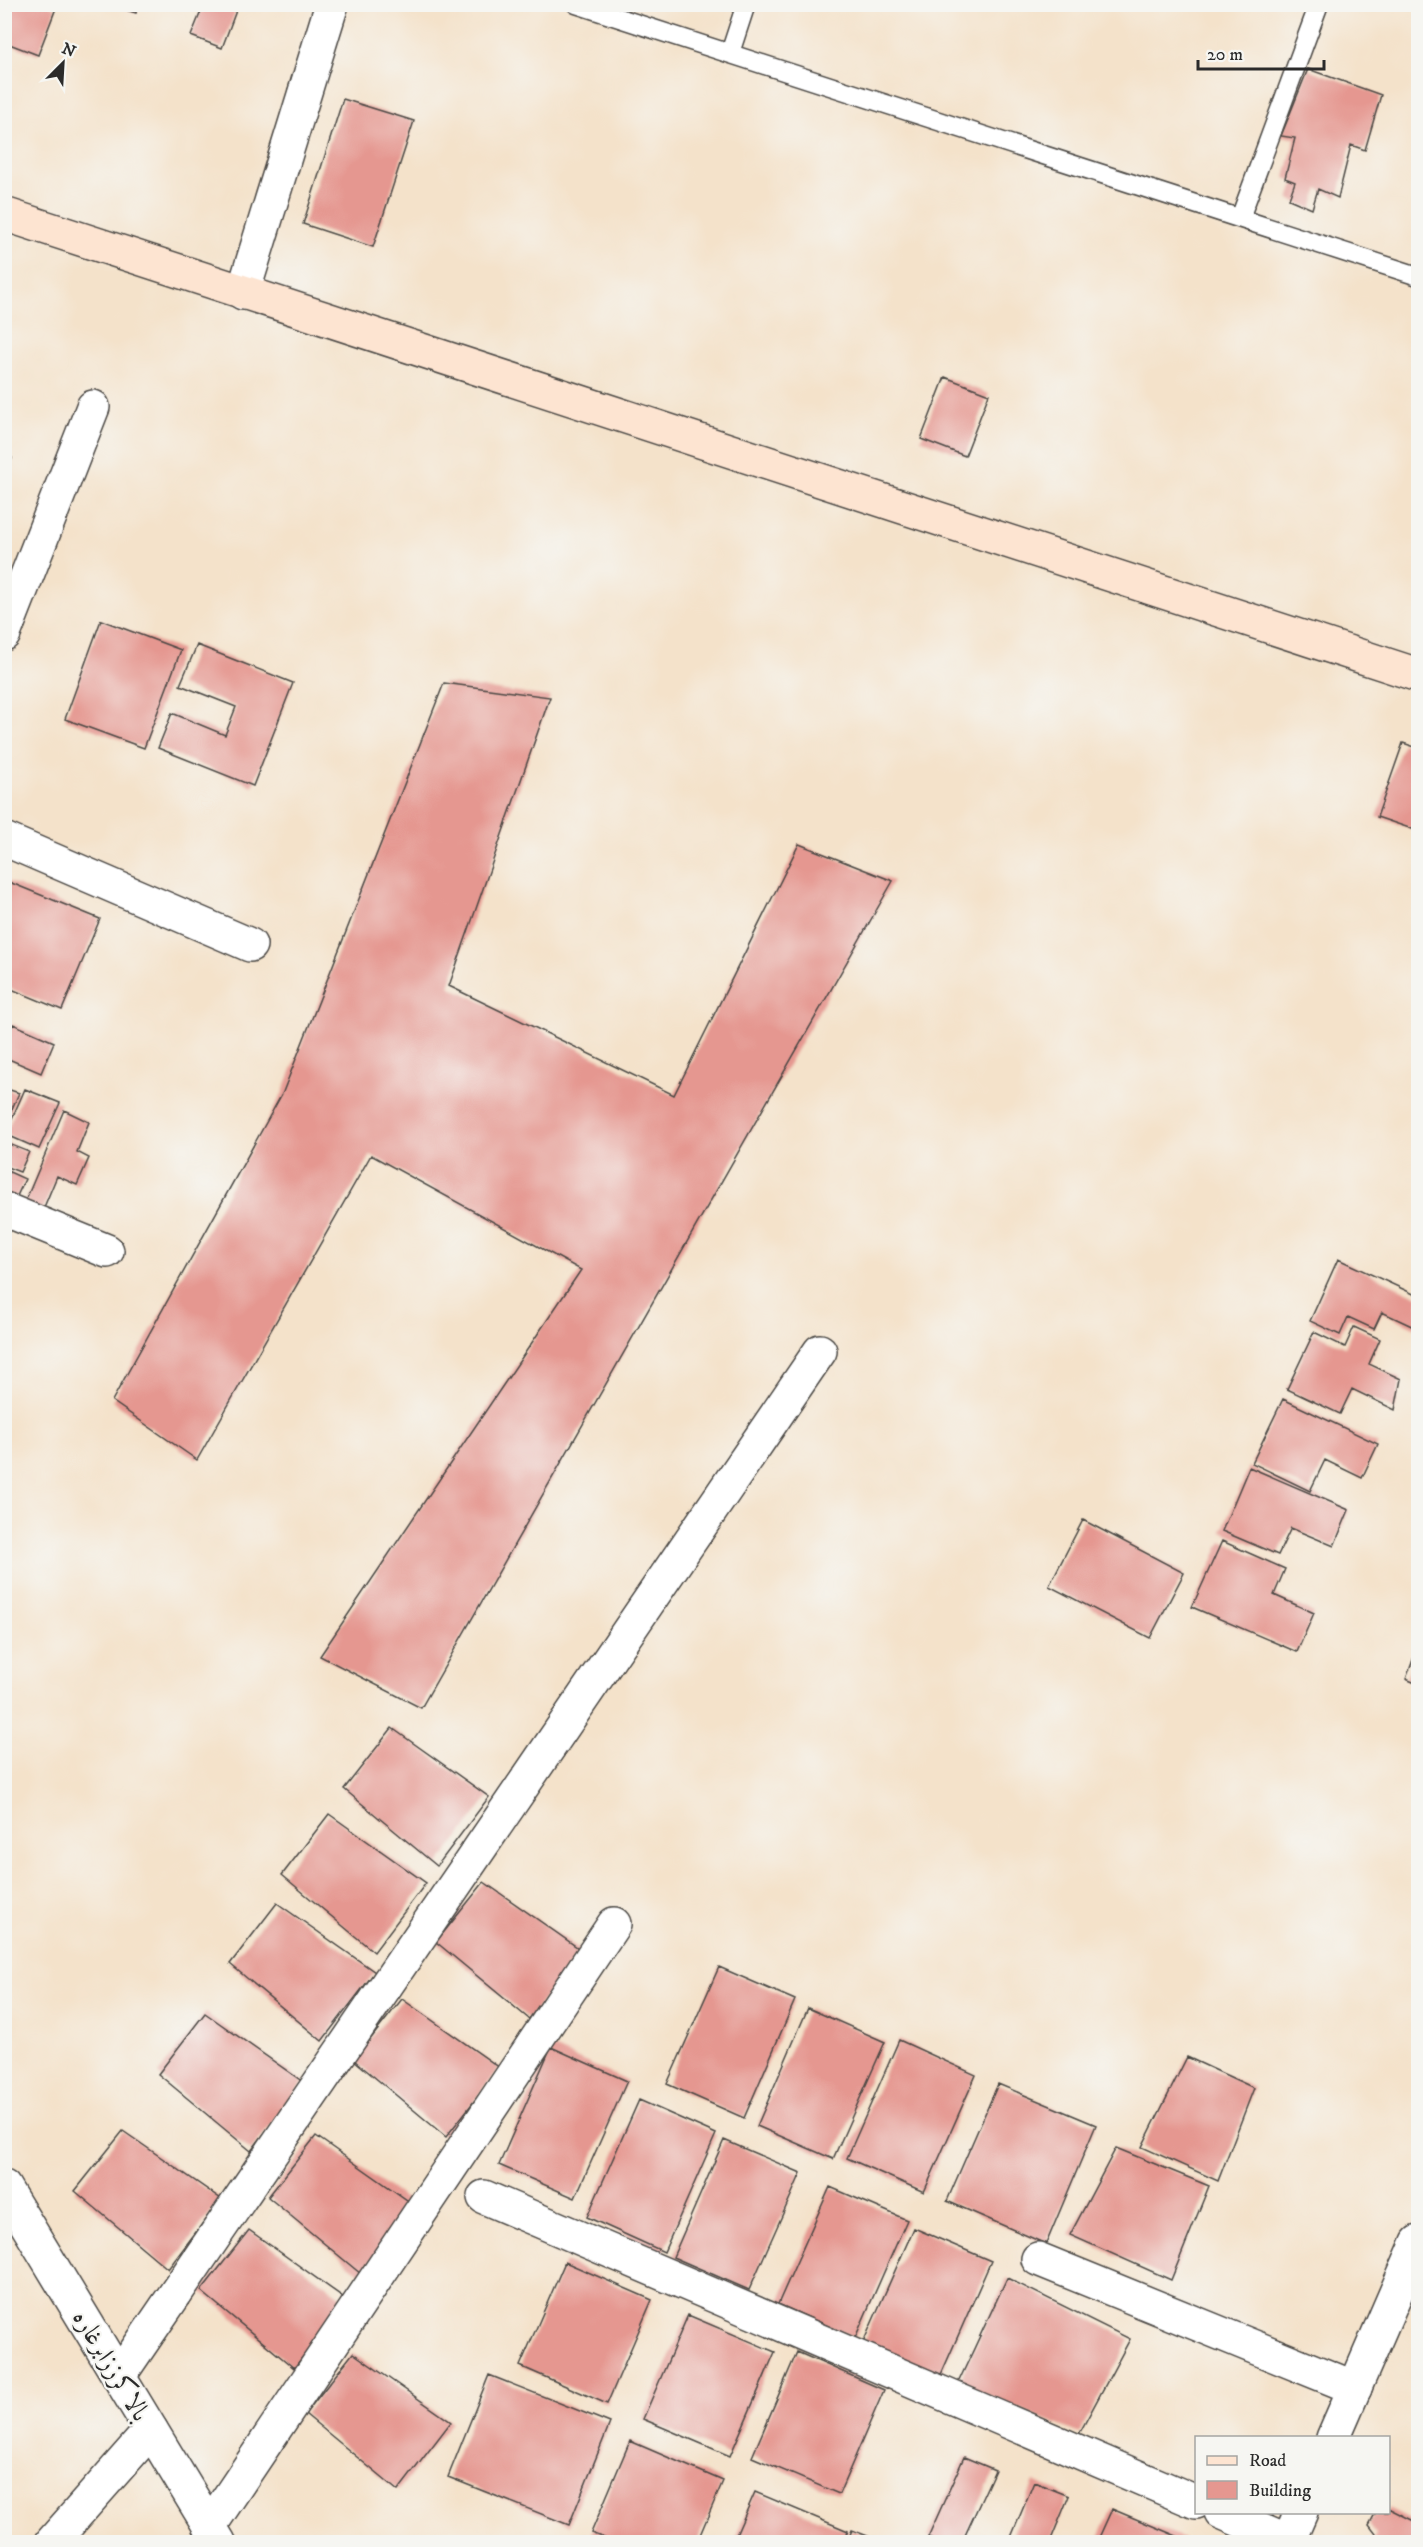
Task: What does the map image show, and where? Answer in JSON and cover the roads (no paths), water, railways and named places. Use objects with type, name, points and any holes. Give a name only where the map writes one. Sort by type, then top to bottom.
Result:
[{"type":"main road","points":[[4,214],[1419,675]]},
{"type":"street","points":[[243,293],[332,4]]},
{"type":"street","points":[[4,634],[93,407]]},
{"type":"street","points":[[4,839],[250,945]]},
{"type":"street","points":[[4,1209],[107,1251]]},
{"type":"street","points":[[120,2376],[820,1351]]},
{"type":"street","points":[[214,2535],[614,1924]]},
{"type":"street","name":"بالاکرززابرغاره","points":[[4,2187],[214,2535]]},
{"type":"street","points":[[484,2197],[1195,2501]]},
{"type":"street","points":[[1335,2436],[1419,2242]]},
{"type":"street","points":[[1038,2259],[1355,2388]]},
{"type":"street","points":[[52,2542],[151,2430]]},
{"type":"street","points":[[1228,2514],[1292,2532]]},
{"type":"lane","points":[[576,4],[1419,276]]},
{"type":"lane","points":[[730,53],[746,4]]},
{"type":"lane","points":[[1240,218],[1319,4]]}]
